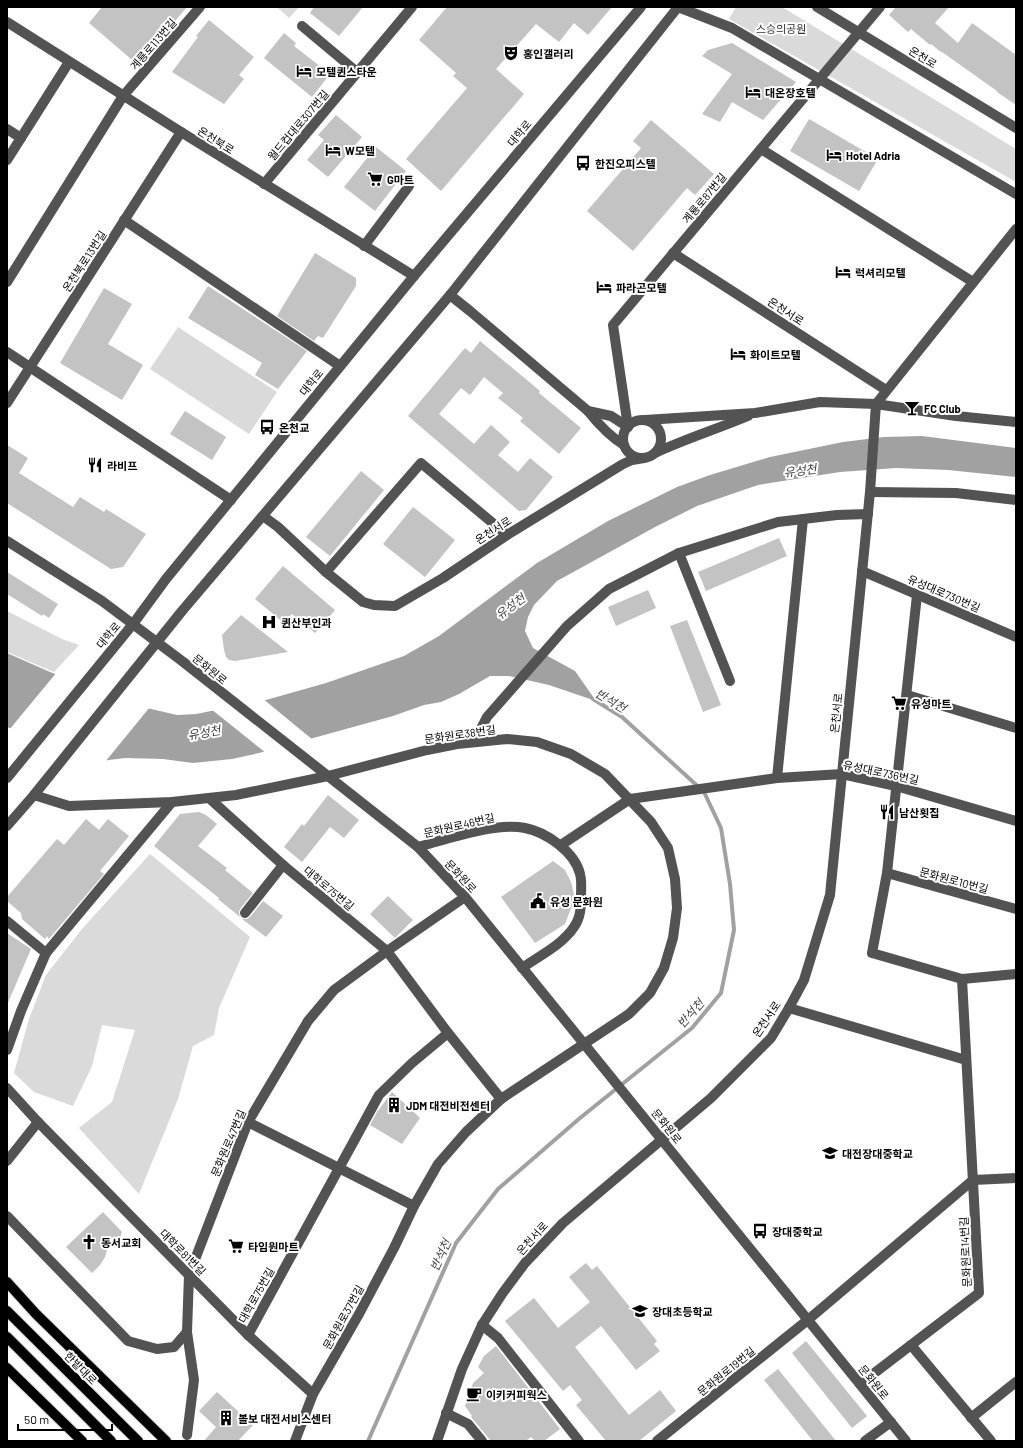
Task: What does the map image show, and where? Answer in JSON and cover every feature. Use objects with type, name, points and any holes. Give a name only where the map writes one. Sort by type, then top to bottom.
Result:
[{"type":"main road","points":[[7,1282],[36,1314],[166,1441]]},
{"type":"main road","name":"한밭대로","points":[[7,1312],[138,1441]]},
{"type":"main road","points":[[7,1337],[111,1441]]},
{"type":"main road","points":[[7,1368],[82,1441]]},
{"type":"street","name":"계룡로113번길","points":[[7,282],[124,96],[200,7]]},
{"type":"street","name":"월드컵대로307번길","points":[[264,184],[412,7]]},
{"type":"street","name":"대학로","points":[[7,778],[133,624],[157,591],[414,276],[641,7]]},
{"type":"street","points":[[7,826],[54,770],[156,642],[450,295],[678,7],[732,28],[1016,194]]},
{"type":"street","name":"온천로","points":[[817,7],[1016,128]]},
{"type":"street","name":"계룡로87번길","points":[[628,427],[613,325],[880,7]]},
{"type":"street","name":"온천북로","points":[[7,22],[264,184],[414,276]]},
{"type":"street","points":[[302,26],[358,72]]},
{"type":"street","points":[[7,160],[69,62]]},
{"type":"street","points":[[7,129],[21,138]]},
{"type":"street","name":"온천북로13번길","points":[[7,403],[181,132]]},
{"type":"street","points":[[761,149],[973,282]]},
{"type":"street","points":[[364,246],[409,186]]},
{"type":"street","points":[[124,220],[340,366]]},
{"type":"street","points":[[876,404],[1016,229]]},
{"type":"street","name":"온천서로","points":[[673,253],[886,390]]},
{"type":"street","points":[[450,295],[588,411],[601,428],[626,448],[632,455],[644,458],[678,442],[755,413]]},
{"type":"street","points":[[7,352],[231,500]]},
{"type":"street","points":[[623,464],[627,457],[623,438],[624,432],[633,422],[639,420],[755,413],[820,402],[876,404],[956,416],[1016,422]]},
{"type":"street","name":"온천서로","points":[[436,1441],[462,1369],[482,1325],[502,1294],[525,1263],[563,1223],[591,1198],[663,1140],[711,1098],[770,1038],[789,1008],[804,980],[830,895],[868,514],[876,404]]},
{"type":"street","points":[[588,411],[611,416],[628,427]]},
{"type":"street","points":[[645,420],[651,422],[660,431],[661,443],[659,449],[655,453]]},
{"type":"street","name":"온천서로","points":[[326,572],[363,602],[374,605],[395,606],[443,578],[507,535],[623,464],[632,460],[644,458]]},
{"type":"street","points":[[263,516],[278,527],[326,572],[421,463],[507,535]]},
{"type":"street","points":[[870,492],[956,493],[1016,500]]},
{"type":"street","points":[[474,742],[487,717],[567,626],[609,589],[679,553],[778,522],[837,515],[868,514]]},
{"type":"street","points":[[777,778],[803,519]]},
{"type":"street","name":"문화원로","points":[[7,541],[102,601],[133,624],[418,847],[465,897],[583,1044],[809,1319],[906,1441]]},
{"type":"street","points":[[679,553],[730,681]]},
{"type":"street","name":"유성대로730번길","points":[[862,571],[1016,637]]},
{"type":"street","points":[[917,595],[887,874],[872,953],[962,979],[1016,974]]},
{"type":"street","points":[[907,695],[1016,728]]},
{"type":"street","name":"문화원로38번길","points":[[209,798],[236,795],[328,776],[427,750],[474,742],[507,739],[536,742],[571,754],[605,774],[651,822],[668,848],[675,879],[677,908],[673,938],[664,968],[650,993],[629,1014],[583,1044]]},
{"type":"street","name":"유성대로736번길","points":[[630,799],[777,778],[842,774],[896,786],[1016,821]]},
{"type":"street","points":[[34,794],[69,806],[172,802],[209,798]]},
{"type":"street","name":"대학로75번길","points":[[209,798],[283,865],[387,951],[448,1033],[501,1099]]},
{"type":"street","points":[[561,845],[630,799]]},
{"type":"street","points":[[7,1050],[21,1011],[46,954],[172,802]]},
{"type":"street","name":"문화원로46번길","points":[[418,847],[480,831],[500,828],[523,828],[538,831],[561,845],[570,855],[580,874],[582,905],[575,926],[564,939],[522,968]]},
{"type":"street","points":[[245,913],[283,865]]},
{"type":"street","name":"문화원로10번길","points":[[887,874],[1016,909]]},
{"type":"street","name":"문화원로47번길","points":[[187,1436],[194,1380],[187,1332],[189,1275],[248,1122],[308,1021],[334,990],[465,897]]},
{"type":"street","points":[[7,921],[46,954]]},
{"type":"street","name":"문화원로14번길","points":[[860,1384],[979,1293],[962,979]]},
{"type":"street","points":[[789,1008],[966,1060]]},
{"type":"street","name":"대학로75번길","points":[[248,1335],[379,1095],[412,1063],[448,1033]]},
{"type":"street","name":"문화원로37번길","points":[[296,1441],[314,1394],[438,1164],[466,1132],[501,1099],[583,1044]]},
{"type":"street","name":"대학로81번길","points":[[7,1088],[38,1122],[248,1335],[314,1394]]},
{"type":"street","points":[[7,1161],[38,1122]]},
{"type":"street","points":[[248,1122],[414,1206]]},
{"type":"street","points":[[809,1319],[973,1180],[1016,1178]]},
{"type":"street","points":[[7,1216],[128,1341],[156,1349],[174,1347],[187,1332]]},
{"type":"street","name":"문화원로19번길","points":[[657,1441],[809,1319]]},
{"type":"street","points":[[482,1325],[498,1338],[579,1441]]},
{"type":"street","points":[[911,1345],[990,1441]]},
{"type":"street","points":[[971,1418],[1016,1382]]},
{"type":"street","points":[[446,1413],[468,1424],[482,1441]]},
{"type":"street","points":[[865,1441],[891,1422]]},
{"type":"green space","points":[[277,7],[299,7],[289,18]]},
{"type":"green space","name":"스승의공원","points":[[736,7],[782,7],[1016,149],[1016,182],[729,19]]},
{"type":"green space","points":[[178,327],[277,392],[249,434],[150,369]]},
{"type":"green space","points":[[7,611],[62,639],[79,645],[54,672],[7,652]]},
{"type":"green space","points":[[150,854],[250,937],[219,1008],[214,1035],[193,1046],[178,1099],[139,1194],[79,1128],[112,1102],[135,1030],[102,1025],[92,1066],[73,1106],[34,1092],[14,1073],[29,1019],[46,975],[82,929]]},
{"type":"water","name":"유성천","points":[[922,436],[1016,448],[1016,477],[948,470],[896,468],[840,472],[758,485],[697,506],[657,526],[557,581],[534,605],[528,617],[525,631],[533,648],[575,671],[596,701],[549,685],[509,676],[490,676],[459,694],[441,702],[424,705],[393,716],[259,753],[232,759],[193,763],[163,759],[125,758],[93,762],[7,727],[7,653],[50,672],[147,708],[177,715],[196,714],[266,700],[326,683],[404,656],[439,636],[537,563],[608,521],[677,487],[710,475],[770,457],[843,442],[884,437]]},
{"type":"pier","points":[[57,672],[150,707],[105,762],[92,764],[9,730]]},
{"type":"pier","points":[[262,698],[313,740],[266,753],[211,709]]},
{"type":"building","points":[[102,7],[187,7],[138,65],[89,23]]},
{"type":"building","points":[[314,7],[363,7],[339,36],[310,13]]},
{"type":"building","points":[[447,7],[612,7],[588,35],[574,23],[559,42],[536,24],[496,69],[524,94],[441,191],[406,159],[467,88],[453,76],[456,73],[419,40]]},
{"type":"building","points":[[896,7],[949,7],[935,23],[958,43],[972,23],[1016,55],[1016,105],[931,44],[930,45],[911,29],[908,32],[889,15]]},
{"type":"building","points":[[209,20],[254,57],[239,75],[244,79],[224,104],[172,72],[198,37],[196,36]]},
{"type":"building","points":[[284,33],[296,43],[294,46],[330,74],[312,97],[264,58]]},
{"type":"building","name":"대온장호텔","points":[[732,43],[796,82],[763,120],[732,102],[720,122],[702,114],[732,74],[702,56],[708,50]]},
{"type":"building","name":"W모텔","points":[[336,115],[362,137],[328,177],[307,160],[324,140],[318,135]]},
{"type":"building","name":"Hotel Adria","points":[[809,119],[878,159],[859,191],[790,151]]},
{"type":"building","points":[[651,120],[714,174],[695,195],[687,188],[633,251],[587,211],[641,148],[633,141]]},
{"type":"building","name":"G마트","points":[[376,147],[406,171],[375,211],[344,187]]},
{"type":"building","points":[[315,253],[356,278],[356,286],[323,338],[318,336],[314,341],[277,316]]},
{"type":"building","points":[[208,286],[307,351],[278,389],[255,375],[262,363],[188,318]]},
{"type":"building","points":[[104,288],[132,304],[108,344],[143,365],[122,400],[60,363]]},
{"type":"building","points":[[480,341],[540,391],[539,393],[581,428],[559,454],[520,421],[523,418],[498,398],[503,393],[484,377],[470,395],[461,388],[439,414],[474,444],[491,425],[510,442],[498,455],[518,472],[530,458],[553,477],[526,510],[519,511],[408,416],[465,348],[471,353]]},
{"type":"building","points":[[185,411],[226,437],[212,460],[170,434]]},
{"type":"building","points":[[7,445],[28,458],[19,473],[73,507],[80,497],[104,512],[106,509],[146,534],[123,567],[111,569],[7,503]]},
{"type":"building","points":[[361,471],[384,490],[330,556],[306,537]]},
{"type":"building","points":[[413,507],[455,540],[425,577],[383,544]]},
{"type":"building","points":[[779,538],[787,556],[706,591],[698,572]]},
{"type":"building","points":[[283,566],[335,610],[315,633],[292,614],[284,623],[255,599]]},
{"type":"building","points":[[7,572],[58,604],[49,618],[43,614],[42,616],[7,594]]},
{"type":"building","points":[[648,590],[656,608],[616,626],[608,607]]},
{"type":"building","points":[[241,615],[288,652],[235,661],[229,660],[226,657],[224,650],[222,635]]},
{"type":"building","points":[[687,620],[721,705],[703,712],[670,626]]},
{"type":"building","points":[[328,795],[359,820],[344,838],[330,827],[302,862],[284,847],[302,824],[304,826]]},
{"type":"building","points":[[199,812],[206,815],[217,824],[198,846],[227,868],[225,870],[253,893],[240,909],[240,917],[218,899],[219,898],[154,846],[180,814]]},
{"type":"building","points":[[86,819],[99,830],[108,819],[129,836],[100,871],[104,874],[49,939],[47,936],[45,939],[22,919],[21,913],[7,901],[7,897],[57,839],[64,845]]},
{"type":"building","name":"유성 문화원","points":[[553,861],[565,870],[571,882],[574,894],[572,906],[565,924],[535,943],[501,897]]},
{"type":"building","points":[[388,896],[413,920],[395,938],[370,914]]},
{"type":"building","points":[[263,901],[283,916],[266,937],[242,919],[247,919],[250,917]]},
{"type":"building","points":[[7,933],[31,949],[7,1005]]},
{"type":"building","name":"JDM 대전비전센터","points":[[392,1092],[420,1118],[402,1144],[370,1125],[377,1112]]},
{"type":"building","name":"동서교회","points":[[103,1212],[122,1232],[120,1238],[110,1239],[105,1257],[92,1273],[66,1247]]},
{"type":"building","points":[[586,1263],[592,1270],[597,1266],[657,1341],[654,1344],[660,1351],[636,1370],[601,1326],[575,1347],[629,1415],[660,1390],[676,1411],[639,1441],[606,1441],[576,1405],[582,1400],[570,1385],[563,1391],[505,1321],[534,1298],[558,1328],[590,1302],[569,1277]]},
{"type":"building","points":[[806,1341],[867,1416],[852,1428],[792,1353]]},
{"type":"building","points":[[496,1346],[560,1429],[544,1441],[535,1441],[531,1437],[526,1441],[491,1441],[471,1417],[472,1416],[465,1406],[473,1383],[484,1373],[478,1367],[484,1356]]},
{"type":"building","points":[[778,1369],[836,1441],[813,1441],[764,1380]]},
{"type":"building","name":"볼보 대전서비스센터","points":[[217,1392],[253,1425],[238,1441],[204,1441],[216,1427],[199,1411]]},
{"type":"waterway","name":"반석천","points":[[368,1441],[456,1243],[498,1189],[580,1118],[692,1028],[721,993],[734,930],[730,884],[721,828],[704,792],[622,717],[593,699]]},
{"type":"place","name":"홍인갤러리","points":[[511,53]]},
{"type":"place","name":"모텔퀸스타운","points":[[304,71]]},
{"type":"place","name":"대온장호텔","points":[[753,92]]},
{"type":"place","name":"W모텔","points":[[333,150]]},
{"type":"place","name":"Hotel Adria","points":[[834,155]]},
{"type":"place","name":"한진오피스텔","points":[[583,163]]},
{"type":"place","name":"G마트","points":[[375,179]]},
{"type":"place","name":"럭셔리모텔","points":[[843,272]]},
{"type":"place","name":"파라곤모텔","points":[[604,287]]},
{"type":"place","name":"화이트모텔","points":[[738,354]]},
{"type":"place","name":"FC Club","points":[[912,408]]},
{"type":"place","name":"온천교","points":[[267,427]]},
{"type":"place","name":"라비프","points":[[95,465]]},
{"type":"place","name":"퀸산부인과","points":[[269,622]]},
{"type":"place","name":"유성마트","points":[[899,703]]},
{"type":"place","name":"남산횟집","points":[[887,812]]},
{"type":"place","name":"유성 문화원","points":[[538,901]]},
{"type":"place","name":"JDM 대전비전센터","points":[[394,1105]]},
{"type":"place","name":"대전장대중학교","points":[[830,1153]]},
{"type":"place","name":"장대중학교","points":[[760,1231]]},
{"type":"place","name":"동서교회","points":[[89,1242]]},
{"type":"place","name":"타임원마트","points":[[236,1246]]},
{"type":"place","name":"장대초등학교","points":[[640,1311]]},
{"type":"place","name":"이키커피웍스","points":[[474,1394]]},
{"type":"place","name":"볼보 대전서비스센터","points":[[226,1418]]}]
